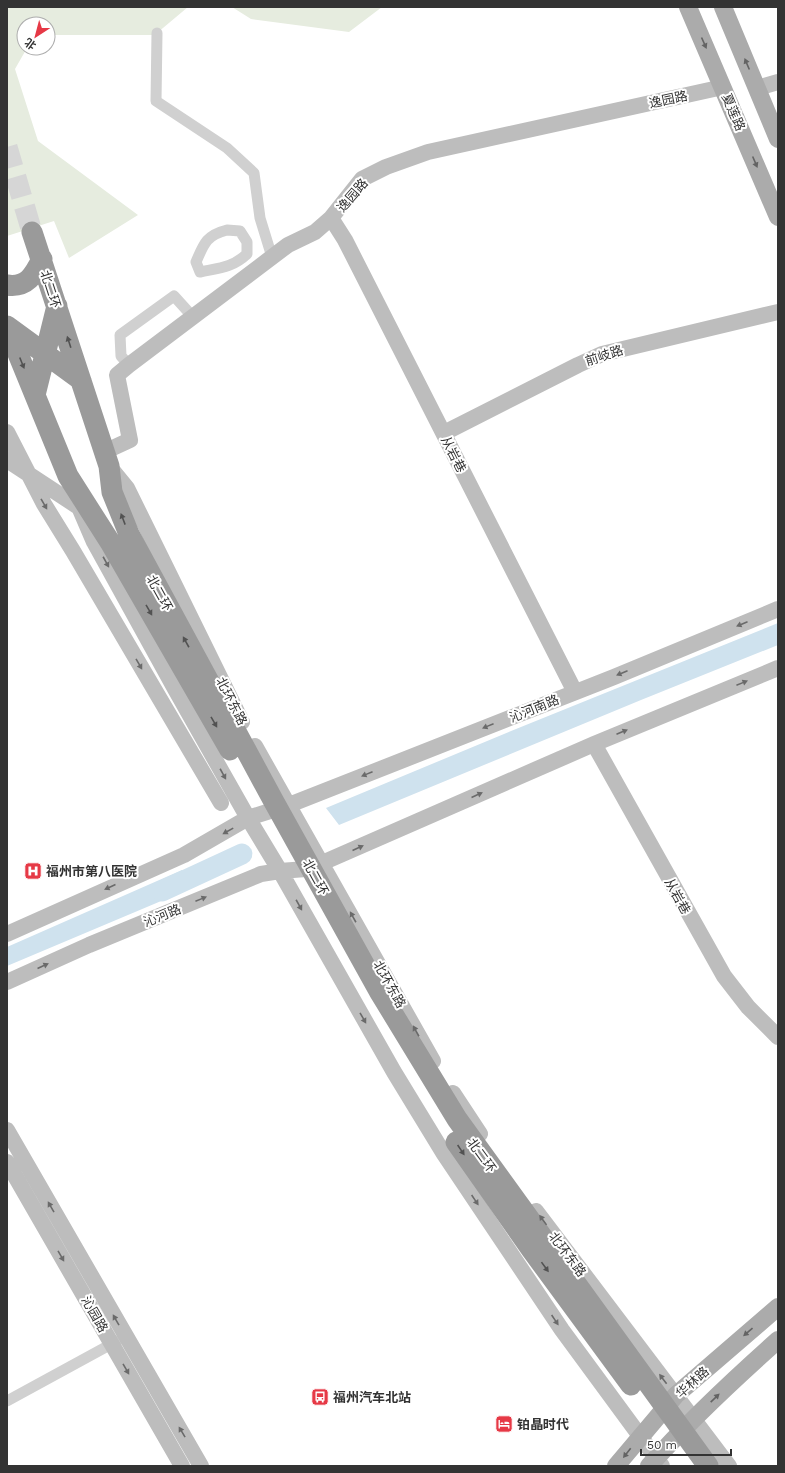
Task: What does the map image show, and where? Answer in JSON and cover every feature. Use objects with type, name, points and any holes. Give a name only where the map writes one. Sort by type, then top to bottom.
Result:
[{"type":"highway","name":"北二环","points":[[32,232],[106,459],[112,492],[129,534],[138,572],[261,806],[368,998],[442,1120],[531,1249],[691,1466]]},
{"type":"highway","points":[[7,285],[15,286],[26,283],[34,274],[42,259]]},
{"type":"highway","points":[[35,395],[57,306]]},
{"type":"highway","name":"北二环","points":[[7,327],[68,476],[138,572],[379,991],[457,1119],[708,1466]]},
{"type":"highway","points":[[7,327],[81,380]]},
{"type":"main road","name":"夏莲路","points":[[688,7],[778,217]]},
{"type":"main road","points":[[723,7],[778,139]]},
{"type":"main road","points":[[757,88],[778,82]]},
{"type":"main road","name":"逸园路","points":[[106,459],[130,440],[117,375],[288,245],[315,232],[331,218],[362,179],[413,156],[723,87]]},
{"type":"main road","name":"从岩巷","points":[[331,218],[345,240],[575,692]]},
{"type":"main road","name":"前岐路","points":[[444,433],[602,354],[778,312]]},
{"type":"main road","points":[[7,432],[44,504],[74,552],[221,802]]},
{"type":"main road","name":"北环东路","points":[[106,459],[126,488],[244,727],[438,1070],[489,1146],[569,1256],[694,1418],[729,1466]]},
{"type":"main road","points":[[7,460],[80,508]]},
{"type":"main road","points":[[68,476],[94,542],[248,818],[280,871],[394,1072],[444,1154],[562,1330],[640,1436],[655,1463]]},
{"type":"main road","points":[[74,552],[94,542]]},
{"type":"main road","name":"沁河南路","points":[[289,805],[575,692],[778,609]]},
{"type":"main road","points":[[322,863],[594,744],[778,668]]},
{"type":"main road","points":[[159,697],[176,689]]},
{"type":"main road","name":"从岩巷","points":[[594,744],[720,969],[748,1007],[778,1037]]},
{"type":"main road","points":[[7,934],[184,855],[248,818],[289,805]]},
{"type":"main road","name":"沁河路","points":[[7,982],[89,945],[261,874],[306,869],[322,863]]},
{"type":"main road","points":[[7,1130],[118,1340],[201,1466]]},
{"type":"main road","name":"沁园路","points":[[7,1162],[118,1340],[182,1466]]},
{"type":"main road","name":"华林路","points":[[616,1466],[676,1395],[778,1307]]},
{"type":"main road","name":"华林路","points":[[655,1463],[694,1418],[778,1340]]},
{"type":"street","points":[[157,33],[156,101],[227,148],[254,173],[260,218],[272,257]]},
{"type":"street","points":[[227,230],[240,231],[247,242],[247,254],[239,262],[226,268],[200,272],[196,262],[206,242],[215,233],[227,230]]},
{"type":"street","points":[[129,365],[121,356],[120,335],[174,296],[193,317]]},
{"type":"street","points":[[7,1401],[118,1340]]},
{"type":"shaded area","points":[[7,7],[188,7],[157,33],[152,35],[56,35],[56,16],[16,16],[16,56],[22,56],[15,69],[38,141],[138,215],[69,258],[54,221],[7,236]]},
{"type":"shaded area","points":[[232,7],[382,7],[349,32],[251,19]]},
{"type":"water","points":[[778,623],[778,645],[339,825],[326,808],[516,729]]},
{"type":"water","points":[[182,870],[192,888],[7,966],[7,947]]},
{"type":"waterway","points":[[162,891],[242,854]]},
{"type":"tunnel","points":[[7,147],[32,232]]},
{"type":"place","name":"福州市第八医院","points":[[33,871]]},
{"type":"place","name":"福州汽车北站","points":[[320,1397]]},
{"type":"place","name":"铂晶时代","points":[[504,1424]]}]
